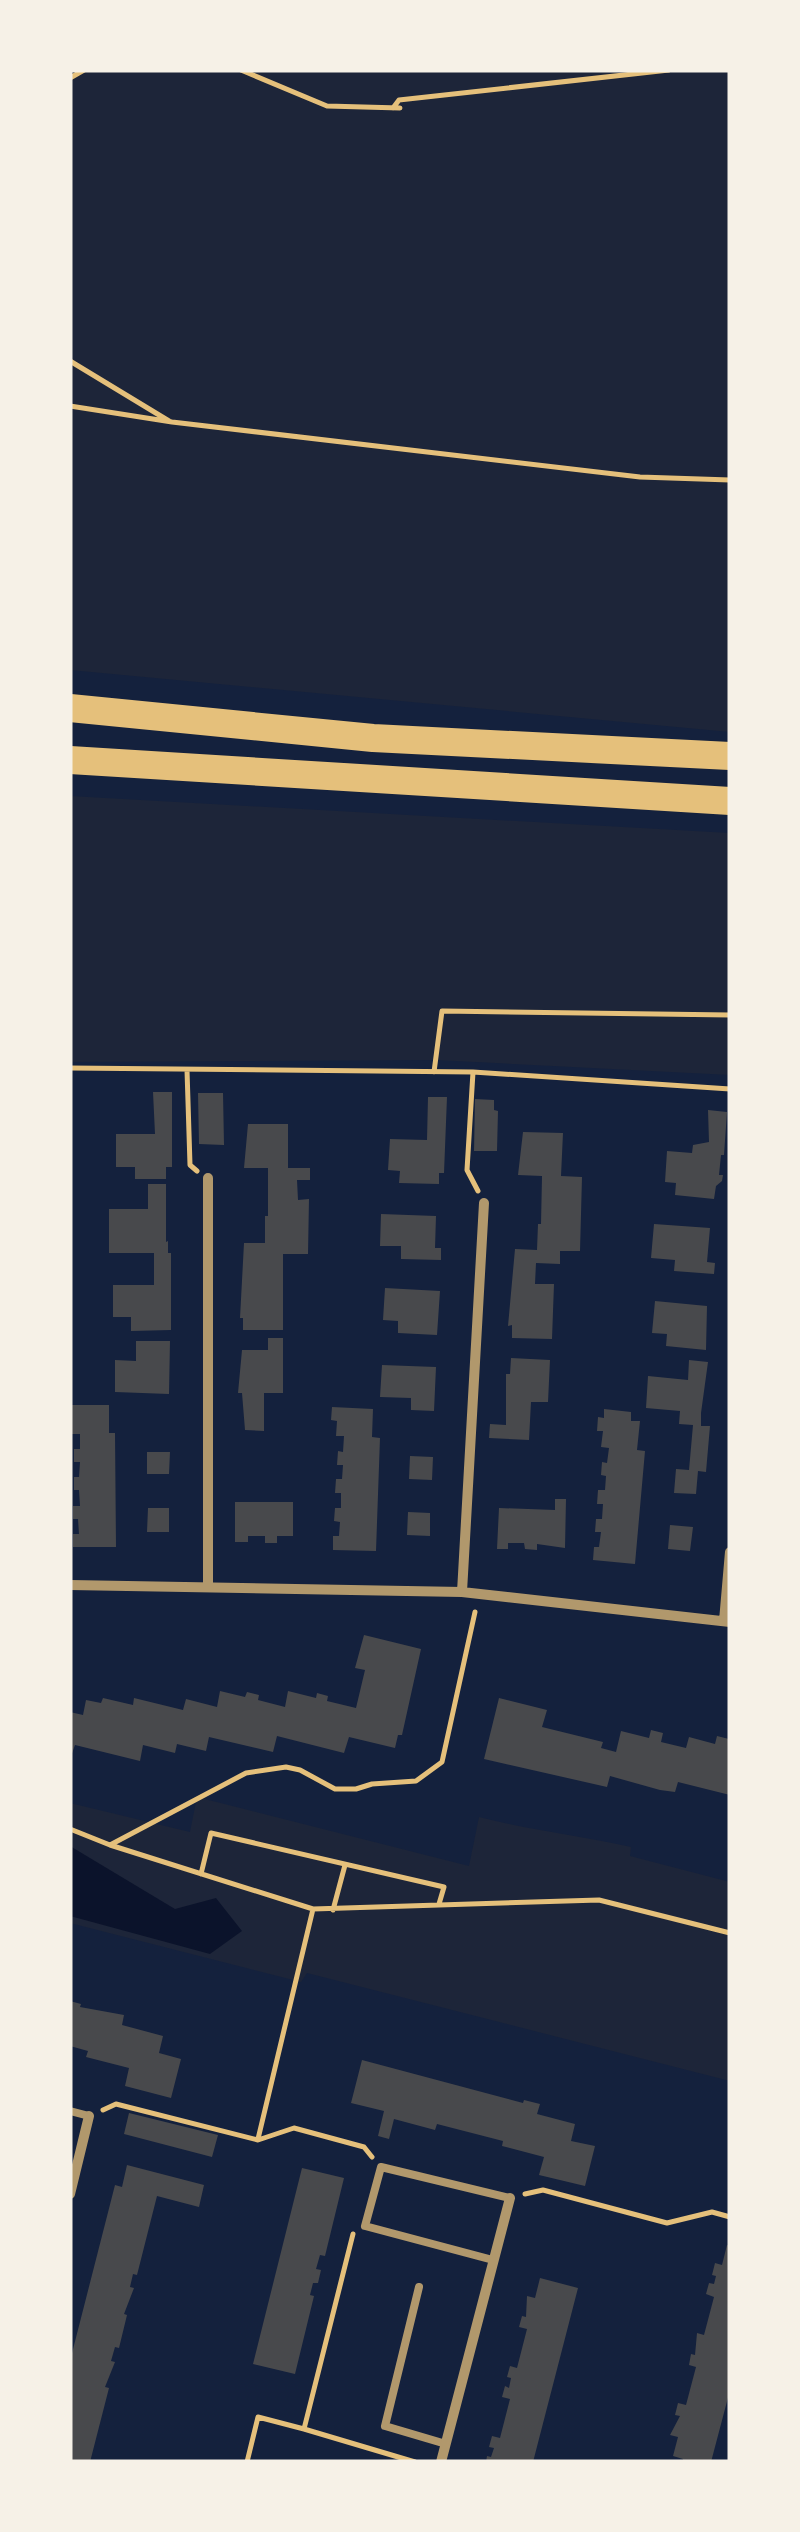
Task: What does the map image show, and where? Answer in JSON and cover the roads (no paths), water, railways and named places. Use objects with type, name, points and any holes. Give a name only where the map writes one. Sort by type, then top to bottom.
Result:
[{"type":"highway","points":[[70,708],[374,738],[730,756]]},
{"type":"highway","points":[[70,760],[182,764],[730,802]]},
{"type":"street","points":[[208,1178],[208,1586]]},
{"type":"street","points":[[462,1592],[484,1202]]},
{"type":"street","points":[[70,1585],[462,1592],[727,1621],[730,1552]]},
{"type":"street","points":[[70,2194],[89,2116]]},
{"type":"street","points":[[442,2462],[510,2198]]},
{"type":"lane","points":[[70,2111],[89,2116]]},
{"type":"lane","points":[[493,2260],[365,2226],[381,2167],[510,2198]]},
{"type":"lane","points":[[419,2287],[385,2426],[446,2444]]}]
